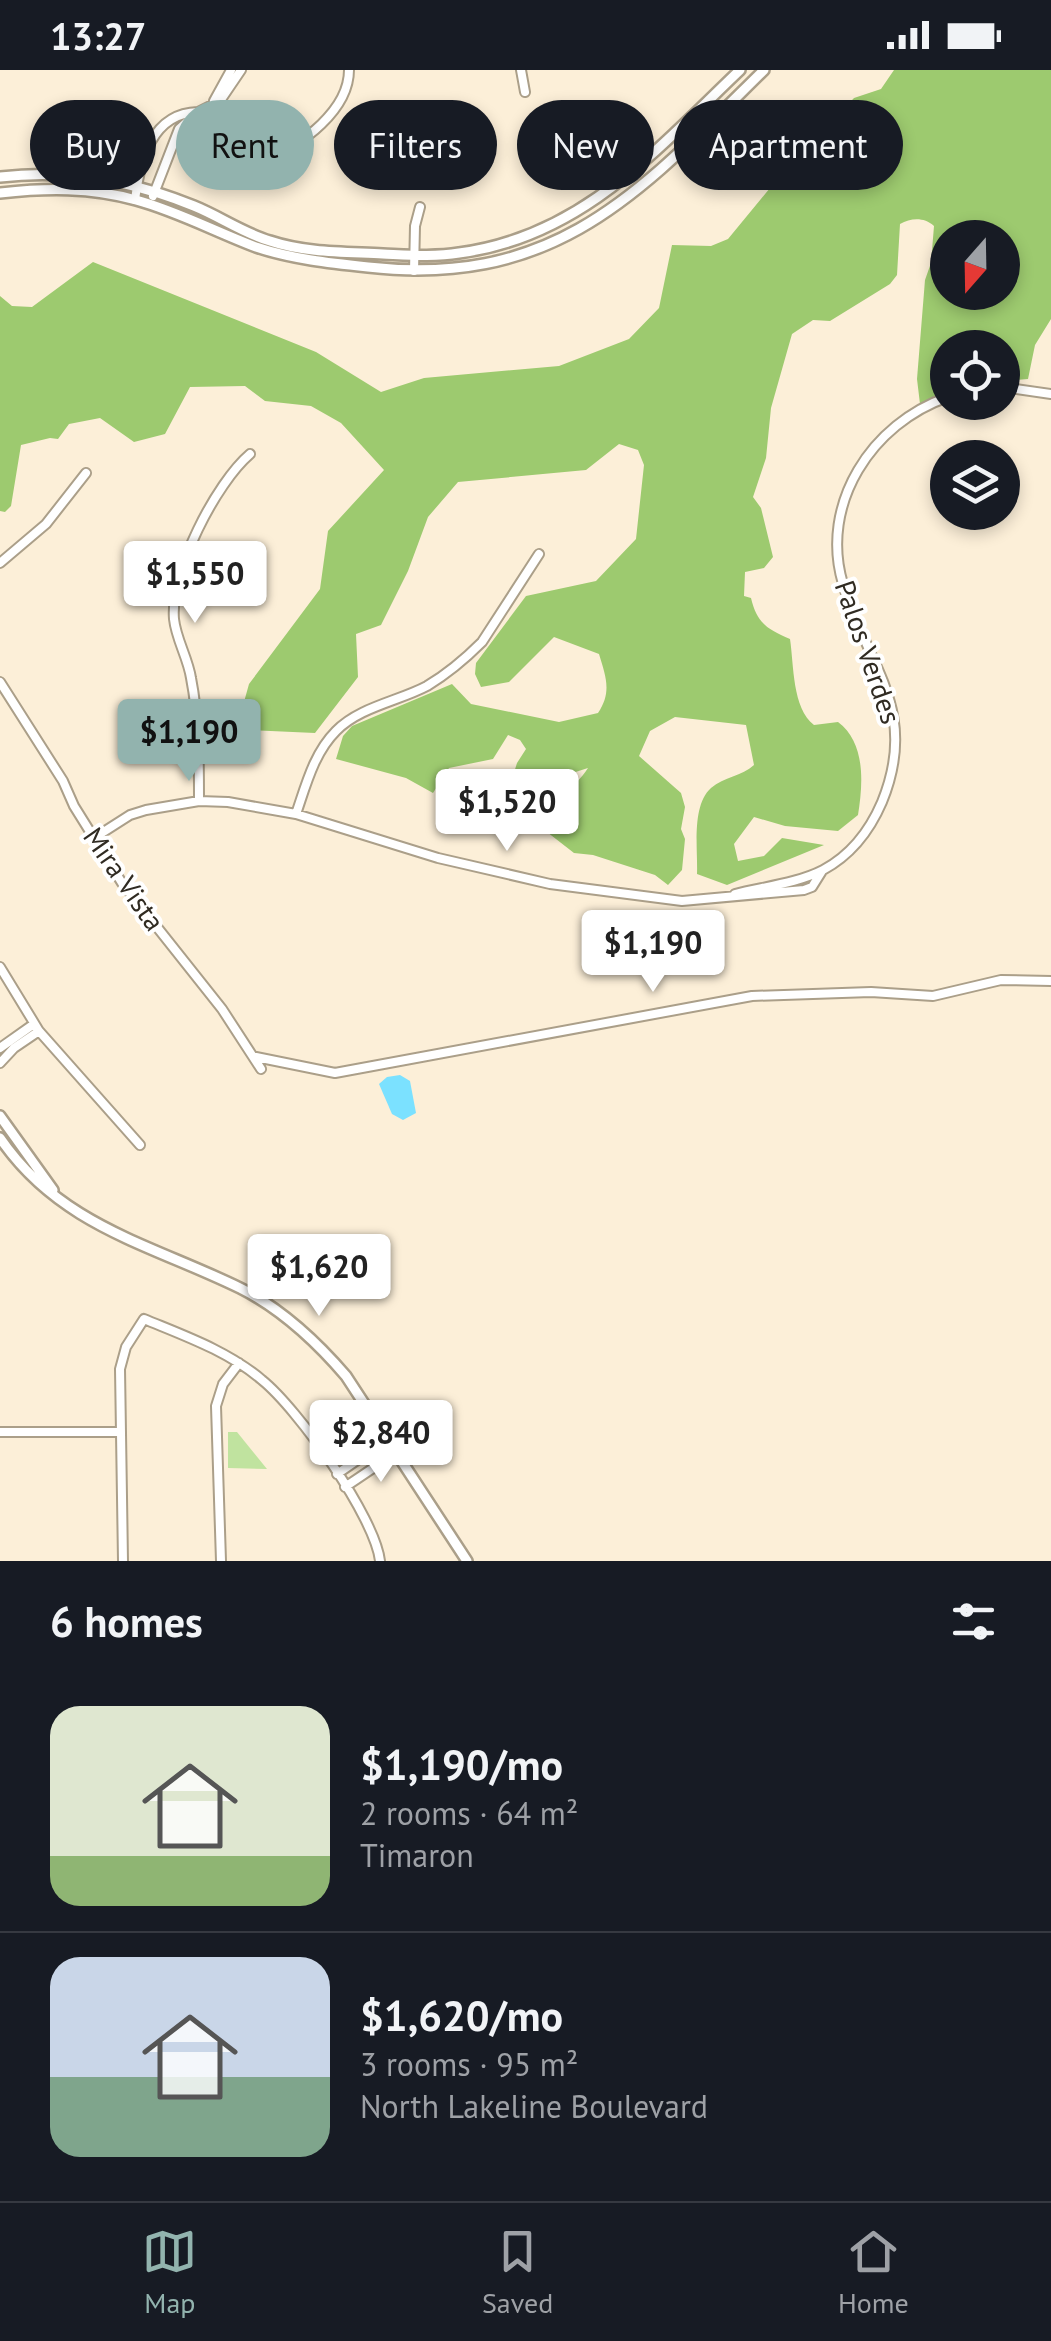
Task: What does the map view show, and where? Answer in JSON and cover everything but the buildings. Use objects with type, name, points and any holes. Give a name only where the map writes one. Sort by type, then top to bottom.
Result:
[{"type":"street","points":[[215,100],[232,70]]},
{"type":"street","points":[[221,100],[241,70]]},
{"type":"street","points":[[314,128],[345,90],[349,70]]},
{"type":"street","points":[[521,70],[525,92]]},
{"type":"street","points":[[148,190],[192,205],[269,241],[309,250],[457,254],[506,244],[550,228],[609,191],[740,70]]},
{"type":"street","points":[[0,193],[64,188],[136,200],[271,252],[302,259],[414,271],[458,269],[500,262],[558,242],[592,224],[667,162],[764,70]]},
{"type":"street","points":[[156,134],[176,116]]},
{"type":"street","points":[[150,205],[176,136]]},
{"type":"street","points":[[0,177],[30,174]]},
{"type":"street","points":[[136,200],[137,190]]},
{"type":"street","points":[[414,271],[415,226],[420,207]]},
{"type":"street","points":[[1020,390],[1051,394]]},
{"type":"street","name":"Palos Verdes","points":[[94,838],[130,815],[199,801],[244,803],[296,814],[438,858],[550,884],[668,900],[812,887],[822,870],[872,825],[885,793],[897,741],[887,691],[840,573],[838,538],[845,500],[859,466],[879,438],[910,414],[930,405]]},
{"type":"street","points":[[199,801],[199,741],[193,690],[174,621],[174,604],[197,529],[236,466],[250,454]]},
{"type":"street","points":[[0,563],[46,524],[86,473]]},
{"type":"street","points":[[296,814],[318,754],[337,729],[350,719],[425,686],[470,654],[482,642],[539,554]]},
{"type":"street","name":"Mira Vista","points":[[0,682],[122,884],[256,1057],[261,1069]]},
{"type":"street","name":"Palos Verdes","points":[[720,898],[822,870]]},
{"type":"street","points":[[0,967],[37,1028],[140,1145]]},
{"type":"street","points":[[256,1057],[335,1074],[752,996],[870,992],[933,996],[1001,980],[1051,981]]},
{"type":"street","points":[[0,1048],[37,1028]]},
{"type":"street","points":[[0,1063],[37,1028]]},
{"type":"street","points":[[0,1116],[60,1201]]},
{"type":"street","points":[[0,1138],[22,1166],[60,1201],[96,1225],[238,1287],[277,1310],[322,1348],[346,1376],[467,1561]]},
{"type":"street","points":[[124,1561],[120,1369],[126,1347],[144,1319],[196,1340],[238,1363],[286,1402],[378,1541],[380,1561]]},
{"type":"street","points":[[222,1561],[216,1406],[223,1384],[238,1363]]},
{"type":"street","points":[[0,1432],[120,1432]]},
{"type":"street","points":[[337,1474],[388,1439]]},
{"type":"street","points":[[345,1486],[397,1452]]},
{"type":"green space","points":[[894,70],[1051,70],[1051,319],[1035,345],[1028,379],[1020,380],[1020,330],[930,330],[930,399],[920,404],[917,379],[925,280],[930,266],[930,310],[1020,310],[1020,220],[930,220],[930,224],[913,220],[900,224],[897,275],[890,284],[830,321],[813,320],[792,334],[771,408],[766,458],[753,497],[761,508],[773,557],[764,568],[745,572],[744,596],[751,598],[764,624],[790,639],[795,685],[807,717],[814,725],[838,722],[854,741],[860,765],[860,803],[858,815],[838,831],[785,826],[754,817],[734,844],[738,861],[764,856],[782,838],[824,845],[727,885],[697,874],[698,817],[705,796],[716,784],[754,765],[746,725],[675,717],[650,731],[639,756],[681,793],[685,807],[682,870],[668,885],[655,875],[593,855],[574,853],[547,832],[556,805],[588,768],[538,784],[517,805],[505,801],[517,763],[526,749],[520,740],[508,735],[493,759],[449,768],[433,793],[406,778],[336,759],[343,736],[352,726],[452,684],[471,704],[559,722],[598,713],[606,691],[599,654],[554,637],[509,682],[481,687],[475,674],[476,663],[526,596],[596,581],[636,539],[644,465],[638,450],[619,444],[586,470],[458,482],[428,517],[408,571],[381,625],[356,634],[358,677],[315,733],[251,730],[239,720],[249,684],[320,589],[328,531],[384,470],[341,423],[311,406],[265,401],[245,386],[190,387],[165,434],[134,442],[100,418],[69,424],[58,439],[21,445],[11,506],[0,511],[0,296],[12,306],[32,307],[93,262],[316,352],[381,392],[424,378],[559,366],[629,339],[659,308],[672,245],[711,246],[728,239],[768,190],[903,190],[903,100],[854,98],[881,89]]},
{"type":"green space","points":[[228,1432],[237,1432],[267,1469],[228,1468]]},
{"type":"water","points":[[400,1075],[410,1081],[416,1113],[403,1120],[392,1114],[379,1084],[387,1077]]}]
